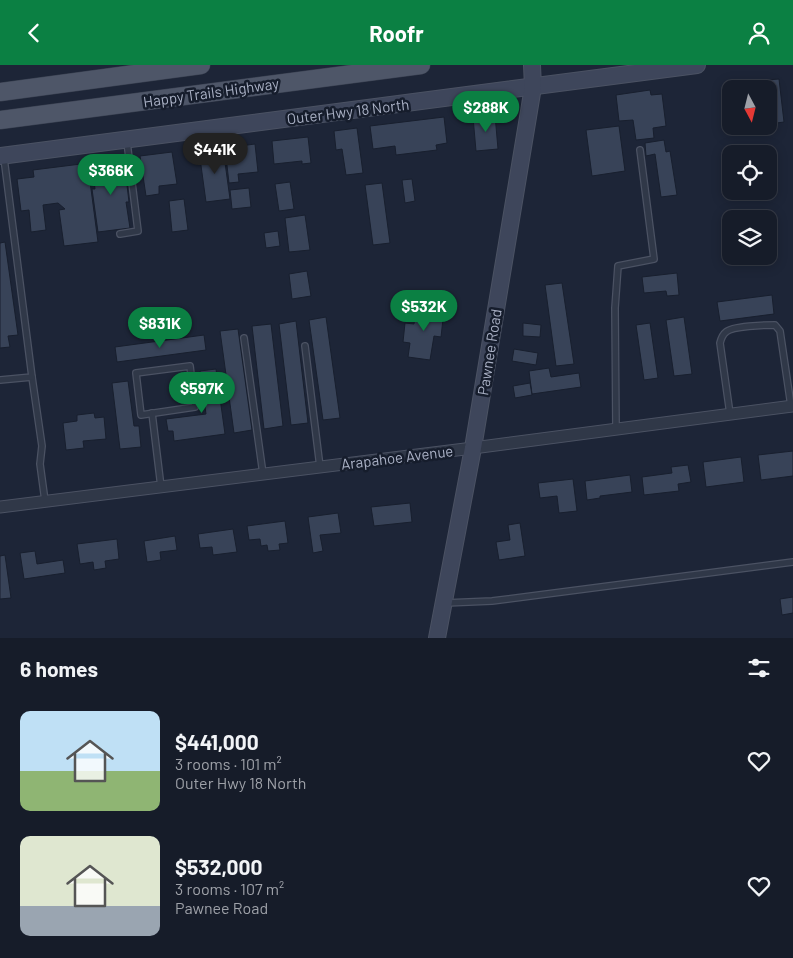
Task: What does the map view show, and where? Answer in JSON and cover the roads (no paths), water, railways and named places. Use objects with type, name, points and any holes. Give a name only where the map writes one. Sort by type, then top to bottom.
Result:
[{"type":"main road","name":"Happy Trails Highway","points":[[0,92],[201,65]]},
{"type":"main road","name":"Happy Trails Highway","points":[[0,120],[381,68],[421,65]]},
{"type":"street","name":"Pawnee Road","points":[[437,638],[473,448],[533,87],[532,65]]},
{"type":"street","name":"Outer Hwy 18 North","points":[[2,156],[697,65]]},
{"type":"street","name":"Arapahoe Avenue","points":[[0,507],[792,406]]},
{"type":"lane","points":[[120,234],[138,231],[127,140]]},
{"type":"lane","points":[[616,429],[615,308],[618,266],[654,259],[640,150]]},
{"type":"lane","points":[[2,156],[42,446],[40,464],[45,501]]},
{"type":"lane","points":[[730,414],[720,343],[723,335],[728,330],[757,326],[775,325],[780,331],[792,406]]},
{"type":"lane","points":[[244,338],[263,474]]},
{"type":"lane","points":[[305,346],[320,467]]},
{"type":"lane","points":[[190,366],[195,407],[152,413],[141,415],[136,373],[190,366]]},
{"type":"lane","points":[[0,380],[32,377]]},
{"type":"lane","points":[[152,413],[161,487]]},
{"type":"lane","points":[[443,603],[492,601],[793,562]]}]
